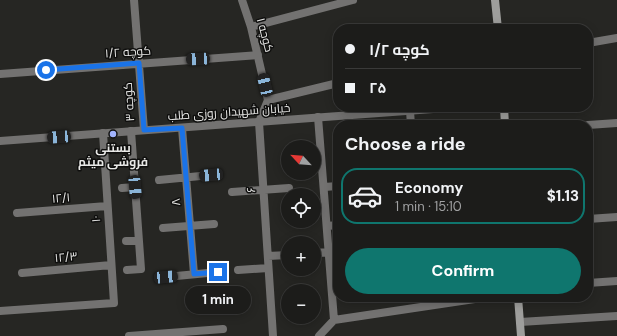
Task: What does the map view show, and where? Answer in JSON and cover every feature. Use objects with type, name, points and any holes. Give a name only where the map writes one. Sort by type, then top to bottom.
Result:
[{"type":"main road","points":[[496,0],[498,24]]},
{"type":"main road","points":[[518,302],[521,336]]},
{"type":"street","name":"کوچه ۳","points":[[134,0],[144,130]]},
{"type":"street","name":"کوچه ۱","points":[[242,0],[251,27],[268,100]]},
{"type":"street","points":[[251,27],[352,0]]},
{"type":"street","points":[[593,42],[617,38]]},
{"type":"street","name":"کوچه ۱/۲","points":[[0,74],[258,55]]},
{"type":"street","points":[[259,122],[268,100],[333,84]]},
{"type":"street","name":"خیابان شهیدان روزی طلب","points":[[0,141],[395,112]]},
{"type":"street","points":[[318,117],[334,320]]},
{"type":"street","name":"۶","points":[[259,122],[272,336]]},
{"type":"street","points":[[593,125],[617,123]]},
{"type":"street","name":"۸","points":[[182,128],[194,274]]},
{"type":"street","points":[[128,270],[141,270],[131,131]]},
{"type":"street","name":"۱۰","points":[[0,311],[114,304],[103,133]]},
{"type":"street","points":[[159,180],[211,175]]},
{"type":"street","points":[[324,187],[333,186]]},
{"type":"street","points":[[122,188],[135,187]]},
{"type":"street","points":[[232,192],[281,189]]},
{"type":"street","name":"۱۲/۱","points":[[17,213],[108,206]]},
{"type":"street","points":[[593,219],[617,217]]},
{"type":"street","points":[[163,228],[214,224]]},
{"type":"street","points":[[327,226],[333,226]]},
{"type":"street","points":[[126,242],[139,241]]},
{"type":"street","points":[[321,253],[333,255]]},
{"type":"street","points":[[268,256],[281,255]]},
{"type":"street","name":"۱۲/۳","points":[[22,273],[111,265]]},
{"type":"street","points":[[238,270],[268,268]]},
{"type":"street","points":[[166,277],[218,272]]},
{"type":"street","points":[[593,283],[617,281]]},
{"type":"street","points":[[319,336],[334,320],[455,302]]},
{"type":"street","points":[[520,322],[617,316]]},
{"type":"street","points":[[134,336],[223,329]]},
{"type":"place","name":"بستنی فروشی میثم","points":[[113,134]]},
{"type":"route","points":[[46,70],[139,63],[144,130],[182,128],[194,274],[218,272]]}]
